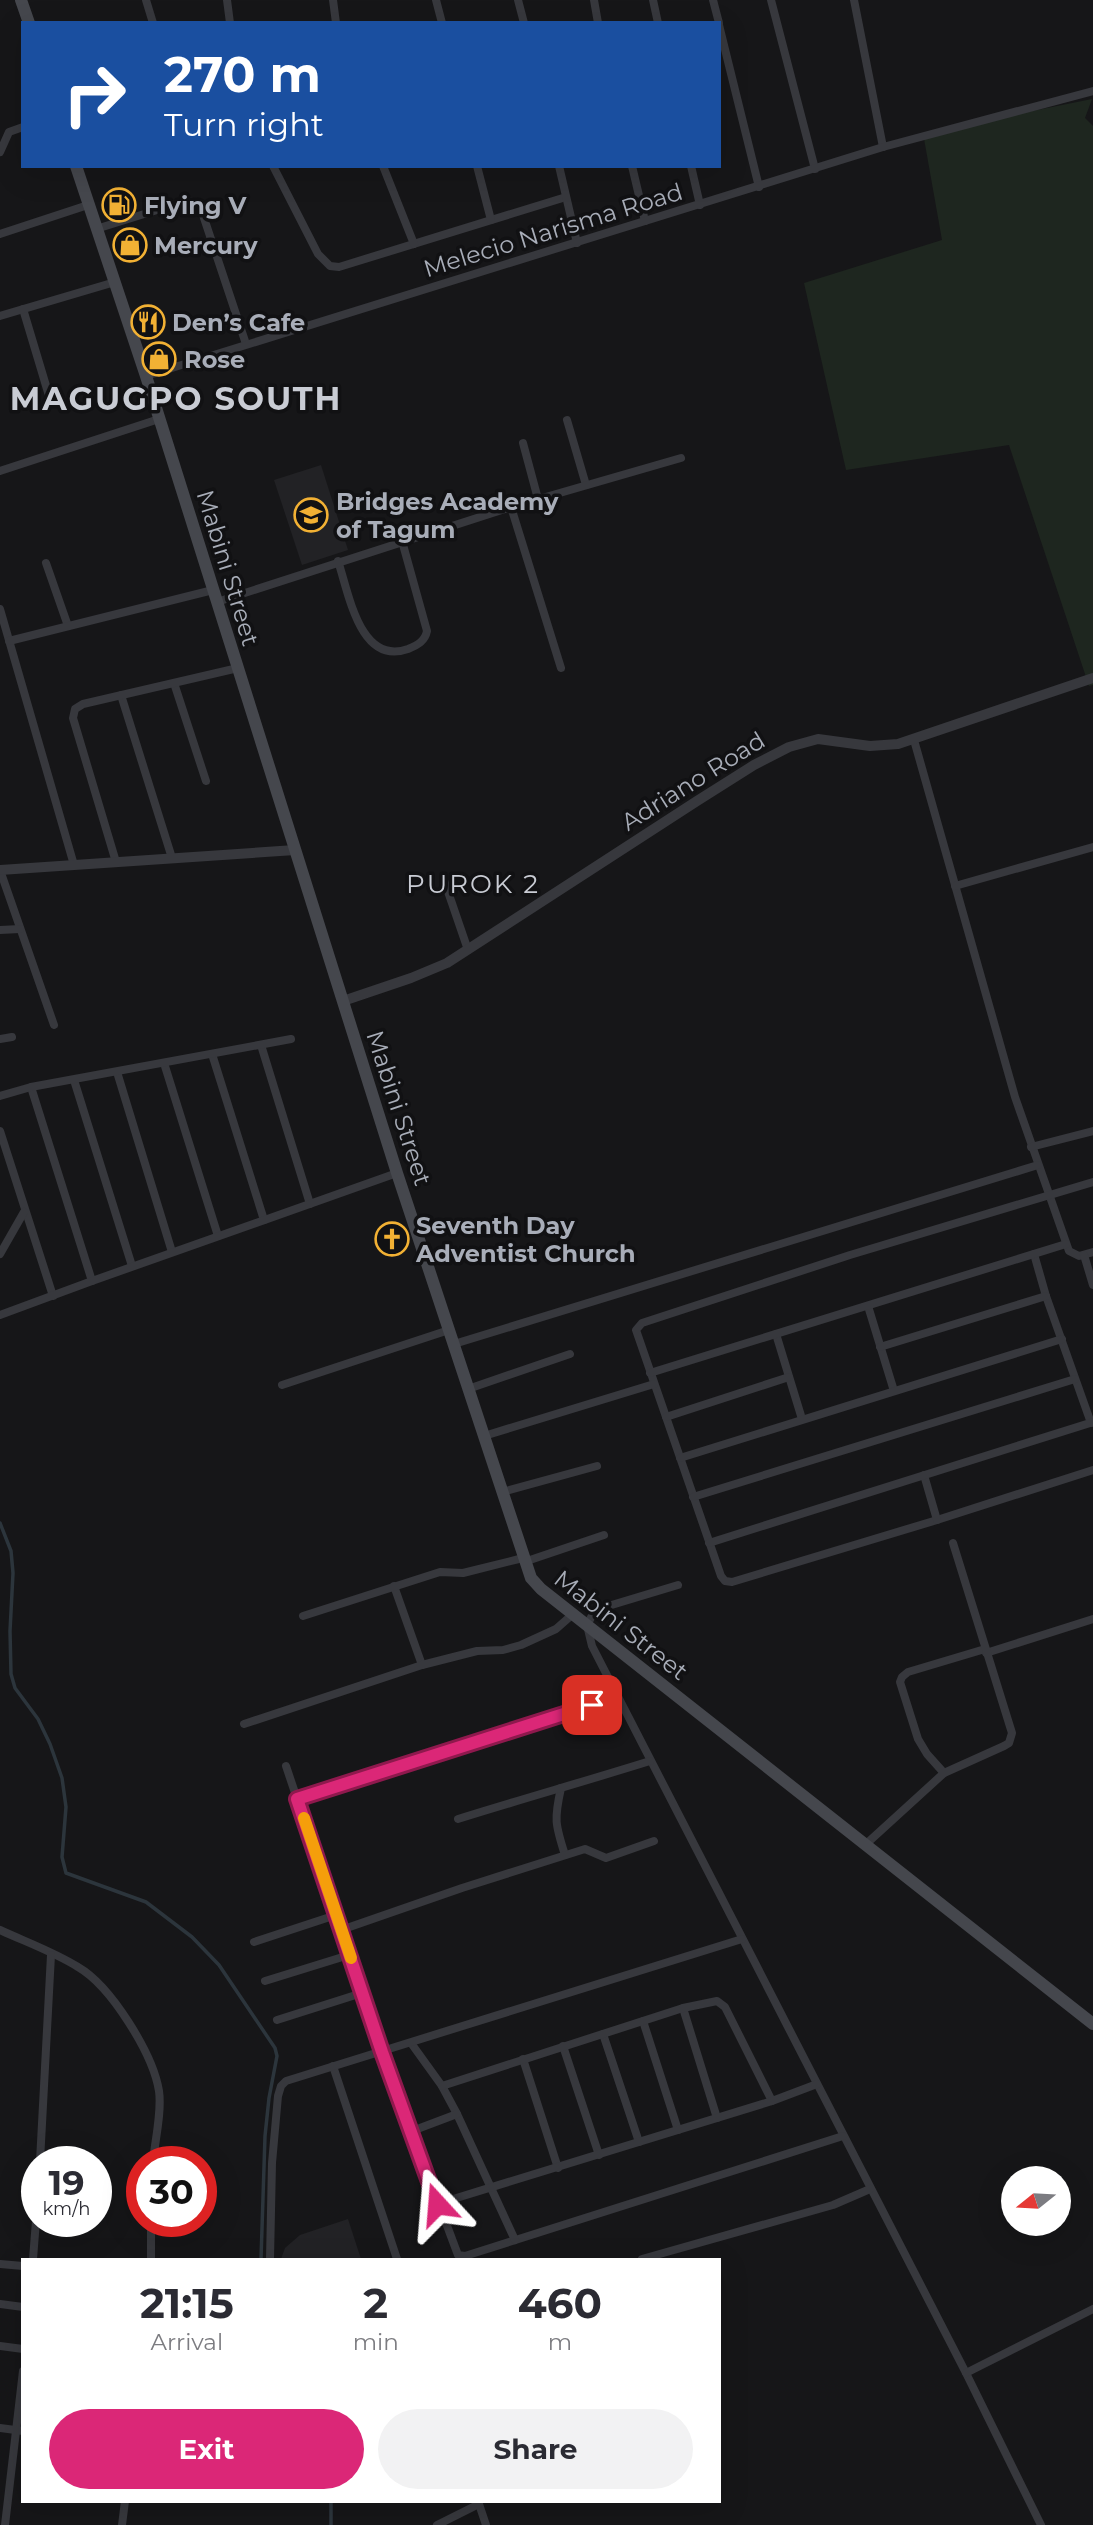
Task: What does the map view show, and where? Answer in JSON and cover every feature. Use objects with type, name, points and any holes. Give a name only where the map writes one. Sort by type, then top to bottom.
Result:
[{"type":"main road","points":[[21,0],[28,21]]},
{"type":"main road","name":"Mabini Street","points":[[77,168],[146,376],[397,1173],[523,1560],[535,1584],[1093,2024]]},
{"type":"street","points":[[146,0],[152,21]]},
{"type":"street","points":[[227,0],[230,21]]},
{"type":"street","points":[[333,0],[336,21]]},
{"type":"street","points":[[436,0],[441,21]]},
{"type":"street","points":[[518,0],[523,21]]},
{"type":"street","points":[[594,0],[598,21]]},
{"type":"street","points":[[653,0],[658,21]]},
{"type":"street","points":[[713,0],[718,21]]},
{"type":"street","points":[[771,0],[815,169]]},
{"type":"street","points":[[855,0],[883,147]]},
{"type":"street","points":[[721,32],[759,187]]},
{"type":"street","name":"Melecio Narisma Road","points":[[146,376],[883,147],[1093,91]]},
{"type":"street","points":[[0,152],[9,132],[21,128]]},
{"type":"street","points":[[274,168],[318,254],[330,266],[347,265],[566,197]]},
{"type":"street","points":[[384,168],[414,244]]},
{"type":"street","points":[[478,168],[491,220]]},
{"type":"street","points":[[559,168],[577,243]]},
{"type":"street","points":[[632,168],[645,221]]},
{"type":"street","points":[[691,168],[700,205]]},
{"type":"street","points":[[96,229],[186,201],[197,204],[201,209],[246,344]]},
{"type":"street","points":[[0,234],[88,205]]},
{"type":"street","points":[[0,316],[115,282]]},
{"type":"street","points":[[23,309],[50,399]]},
{"type":"street","points":[[0,471],[159,419]]},
{"type":"street","points":[[567,420],[586,485]]},
{"type":"street","points":[[523,443],[538,499]]},
{"type":"street","points":[[9,641],[215,596],[681,458]]},
{"type":"street","points":[[511,507],[561,668]]},
{"type":"street","points":[[338,561],[356,615],[368,639],[384,652],[400,651],[419,644],[427,631],[402,541]]},
{"type":"street","points":[[46,564],[68,626]]},
{"type":"street","points":[[0,609],[74,865]]},
{"type":"street","points":[[116,862],[73,713],[83,704],[238,668]]},
{"type":"street","name":"Adriano Road","points":[[342,1000],[430,971],[468,950],[696,801],[789,747],[818,739],[883,746],[914,740],[1093,678]]},
{"type":"street","points":[[174,683],[206,781]]},
{"type":"street","points":[[121,695],[172,858]]},
{"type":"street","points":[[914,740],[1031,1147],[1066,1244],[1073,1255],[1093,1252]]},
{"type":"street","points":[[955,886],[1093,847]]},
{"type":"street","points":[[54,1025],[0,870],[295,849]]},
{"type":"street","points":[[444,880],[468,950]]},
{"type":"street","points":[[0,930],[20,929]]},
{"type":"street","points":[[0,1039],[12,1037]]},
{"type":"street","points":[[0,1097],[31,1087],[291,1039]]},
{"type":"street","points":[[261,1045],[310,1204]]},
{"type":"street","points":[[212,1054],[264,1220]]},
{"type":"street","points":[[164,1063],[218,1236]]},
{"type":"street","points":[[117,1072],[173,1252]]},
{"type":"street","points":[[74,1080],[132,1266]]},
{"type":"street","points":[[31,1087],[92,1280]]},
{"type":"street","points":[[0,1131],[53,1296]]},
{"type":"street","points":[[1031,1147],[1093,1131]]},
{"type":"street","points":[[454,1344],[1038,1165]]},
{"type":"street","points":[[0,1315],[397,1173]]},
{"type":"street","points":[[1093,1182],[850,1255],[642,1323],[637,1327],[637,1335],[709,1543],[721,1576],[729,1582],[1093,1470]]},
{"type":"street","points":[[0,1254],[24,1212]]},
{"type":"street","points":[[650,1373],[1066,1244]]},
{"type":"street","points":[[709,1543],[1092,1423],[1046,1296],[1034,1254]]},
{"type":"street","points":[[1084,1255],[1093,1285]]},
{"type":"street","points":[[880,1347],[1046,1296]]},
{"type":"street","points":[[868,1306],[894,1391]]},
{"type":"street","points":[[282,1385],[449,1330]]},
{"type":"street","points":[[776,1334],[802,1419]]},
{"type":"street","points":[[680,1458],[1062,1339]]},
{"type":"street","points":[[468,1389],[570,1354]]},
{"type":"street","points":[[666,1417],[789,1377]]},
{"type":"street","points":[[694,1497],[1075,1379]]},
{"type":"street","points":[[484,1436],[654,1384]]},
{"type":"street","points":[[502,1492],[597,1466]]},
{"type":"street","points":[[924,1475],[937,1520]]},
{"type":"street","points":[[303,1616],[440,1572],[463,1573],[523,1560],[604,1535]]},
{"type":"street","points":[[865,1844],[944,1773],[1009,1743],[1011,1739],[1012,1733],[953,1543]]},
{"type":"street","points":[[678,1584],[600,1608],[592,1614],[587,1625],[592,1646],[966,2373],[1041,2525]]},
{"type":"street","points":[[394,1586],[422,1664]]},
{"type":"street","points":[[244,1724],[422,1664],[477,1651],[503,1650],[521,1645],[556,1629],[573,1614]]},
{"type":"street","points":[[944,1773],[918,1739],[900,1682],[902,1676],[908,1672],[1093,1619]]},
{"type":"street","points":[[297,1799],[617,1698]]},
{"type":"street","points":[[458,1819],[650,1761]]},
{"type":"street","points":[[286,1766],[382,2052],[458,2255],[464,2256],[843,2136]]},
{"type":"street","points":[[561,1788],[555,1822],[565,1855]]},
{"type":"street","points":[[341,1930],[585,1849],[606,1858],[654,1841]]},
{"type":"street","points":[[254,1942],[336,1915]]},
{"type":"street","points":[[0,1930],[79,1967],[108,1993],[141,2044],[159,2092],[154,2146]]},
{"type":"street","points":[[270,2258],[272,2162],[281,2086],[286,2081],[742,1939]]},
{"type":"street","points":[[41,2146],[51,1955]]},
{"type":"street","points":[[265,1981],[349,1955]]},
{"type":"street","points":[[277,2020],[362,1993]]},
{"type":"street","points":[[442,2085],[712,2001],[721,2003],[772,2101]]},
{"type":"street","points":[[683,2008],[717,2118]]},
{"type":"street","points":[[643,2021],[678,2130]]},
{"type":"street","points":[[603,2034],[639,2143]]},
{"type":"street","points":[[411,2043],[442,2085],[514,2239]]},
{"type":"street","points":[[563,2046],[599,2155]]},
{"type":"street","points":[[523,2059],[558,2168]]},
{"type":"street","points":[[332,2066],[397,2258]]},
{"type":"street","points":[[437,2204],[772,2101],[817,2084]]},
{"type":"street","points":[[412,2131],[457,2114]]},
{"type":"street","points":[[646,2258],[833,2205],[870,2189]]},
{"type":"street","points":[[33,2258],[35,2237]]},
{"type":"street","points":[[151,2237],[151,2258]]},
{"type":"street","points":[[0,2264],[21,2266]]},
{"type":"street","points":[[0,2304],[21,2307]]},
{"type":"street","points":[[966,2373],[1093,2309]]},
{"type":"street","points":[[0,2346],[21,2349]]},
{"type":"street","points":[[5,2525],[21,2401]]},
{"type":"street","points":[[0,2428],[19,2431]]},
{"type":"street","points":[[122,2525],[125,2503]]},
{"type":"street","points":[[437,2525],[476,2503]]},
{"type":"street","points":[[478,2503],[486,2525]]},
{"type":"shaded area","points":[[1092,99],[1085,118],[1093,126],[1093,685],[1089,686],[1009,445],[846,470],[804,283],[942,240],[923,133]]},
{"type":"shaded area","name":"Bridges Academy of Tagum","points":[[321,465],[348,550],[302,565],[274,480]]},
{"type":"shaded area","points":[[348,2219],[361,2258],[281,2258],[285,2248],[300,2235]]},
{"type":"waterway","points":[[0,1523],[11,1551],[13,1573],[11,1674],[15,1688],[38,1719],[62,1778],[66,1807],[62,1857],[66,1873],[146,1902],[192,1937],[219,1965],[275,2048],[277,2056],[265,2136],[261,2258]]},
{"type":"waterway","points":[[331,2503],[331,2525]]},
{"type":"slow traffic","points":[[304,1818],[351,1958]]},
{"type":"place","name":"Flying V","points":[[119,205]]},
{"type":"place","name":"Mercury","points":[[130,245]]},
{"type":"place","name":"Den’s Cafe","points":[[148,322]]},
{"type":"place","name":"Rose","points":[[159,359]]},
{"type":"place","name":"Bridges Academy of Tagum","points":[[311,515]]},
{"type":"place","name":"Seventh Day Adventist Church","points":[[392,1239]]},
{"type":"district","name":"MAGUGPO SOUTH","points":[[176,398]]},
{"type":"district","name":"PUROK 2","points":[[473,884]]},
{"type":"route","points":[[437,2204],[382,2052],[297,1799],[592,1705]]}]
